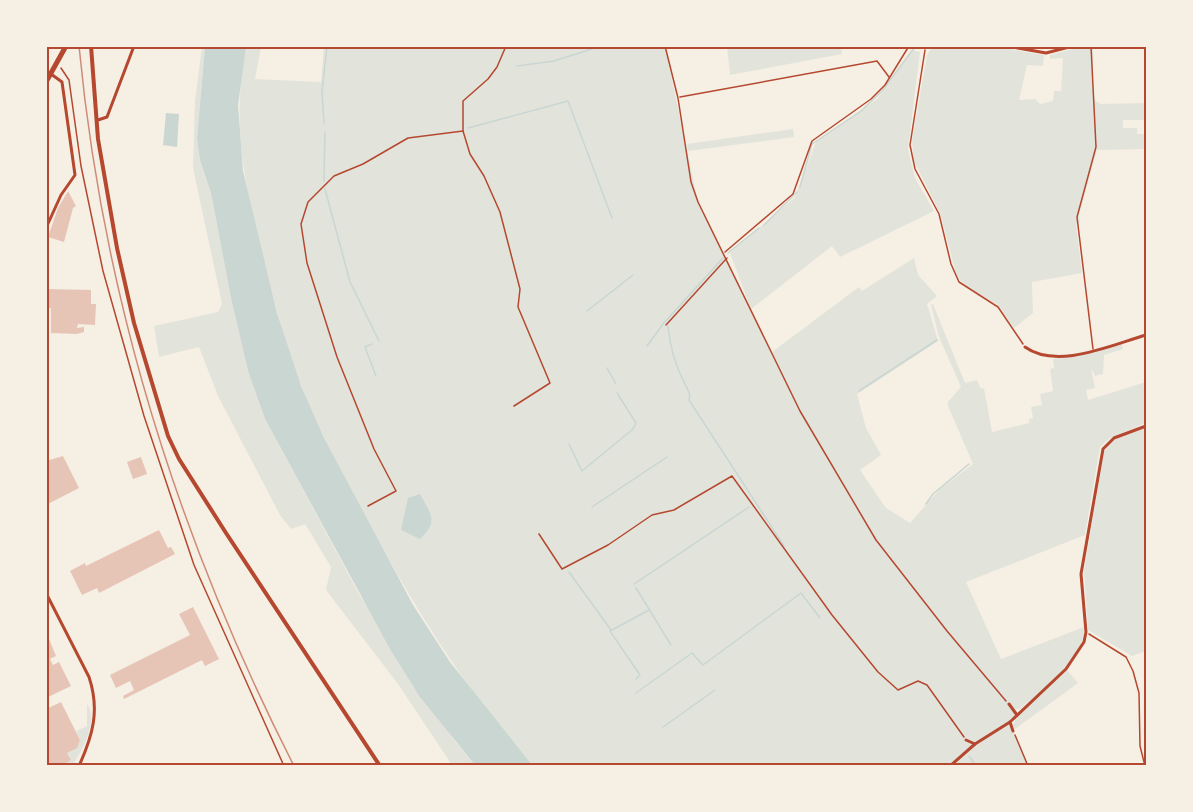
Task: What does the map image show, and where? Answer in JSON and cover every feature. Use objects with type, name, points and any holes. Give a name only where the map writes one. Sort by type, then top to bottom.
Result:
[{"type":"main road","points":[[46,82],[66,46]]},
{"type":"street","points":[[91,46],[109,208],[127,296],[168,436],[179,459],[226,533],[380,765]]},
{"type":"street","points":[[98,120],[107,117],[134,46]]},
{"type":"street","points":[[1007,46],[1046,53],[1073,46]]},
{"type":"street","points":[[46,228],[61,195],[75,175],[62,82],[51,74]]},
{"type":"street","points":[[1025,347],[1033,353],[1055,358],[1146,335]]},
{"type":"street","points":[[950,765],[975,744],[1010,722],[1066,669],[1084,642],[1086,632],[1082,574],[1102,449],[1114,438],[1146,426]]},
{"type":"street","points":[[46,593],[89,677],[93,691],[94,729],[79,765]]},
{"type":"street","points":[[1009,704],[1017,715]]},
{"type":"street","points":[[1010,722],[1013,731]]},
{"type":"street","points":[[966,740],[975,744]]},
{"type":"path","points":[[506,46],[498,67],[463,100],[463,131],[470,154],[484,176],[500,212],[520,289],[518,307],[550,383],[514,406]]},
{"type":"path","points":[[665,46],[678,98],[691,182],[706,222],[727,258],[800,411],[876,540],[947,631],[1009,704]]},
{"type":"path","points":[[724,252],[793,194],[812,141],[855,112],[878,92],[909,46]]},
{"type":"path","points":[[1091,46],[1096,147],[1077,217],[1093,349]]},
{"type":"path","points":[[925,47],[910,145],[915,169],[939,214],[951,264],[959,282],[998,307],[1025,347]]},
{"type":"path","points":[[678,98],[877,61],[890,77]]},
{"type":"path","points":[[60,67],[69,80],[81,166],[103,271],[132,375],[194,565],[284,765]]},
{"type":"path","points":[[368,506],[396,491],[374,449],[337,357],[307,263],[301,224],[308,202],[334,176],[363,164],[408,138],[463,131]]},
{"type":"path","points":[[666,325],[727,258]]},
{"type":"path","points":[[540,534],[562,569],[608,545],[652,515],[674,510],[732,476],[832,615],[878,672],[898,690],[918,681],[927,685],[966,740]]},
{"type":"path","points":[[1086,632],[1126,657],[1133,670],[1140,700],[1140,746],[1145,765]]},
{"type":"path","points":[[1013,731],[1028,765]]},
{"type":"shaded area","points":[[942,46],[998,47],[1044,55],[1043,66],[1027,65],[1019,100],[1035,99],[1040,104],[1053,101],[1054,91],[1061,91],[1063,58],[1050,59],[1050,55],[1080,47],[1093,47],[1093,99],[1100,104],[1146,103],[1146,120],[1123,120],[1123,128],[1137,128],[1137,134],[1146,134],[1146,149],[1097,150],[1079,215],[1080,222],[1076,225],[1082,273],[1032,282],[1033,313],[1014,328],[997,304],[967,287],[957,277],[940,213],[914,161],[912,141],[927,55],[930,50]]},
{"type":"shaded area","points":[[202,47],[205,47],[197,139],[200,160],[211,193],[248,371],[265,419],[359,594],[454,740],[475,765],[452,765],[398,684],[326,590],[331,567],[305,524],[291,529],[280,515],[218,396],[199,347],[159,357],[154,326],[218,312],[222,304],[193,168],[195,101]]},
{"type":"shaded area","points":[[205,47],[246,47],[238,105],[243,171],[277,313],[301,386],[324,438],[413,605],[450,662],[532,765],[475,765],[420,697],[390,649],[265,419],[248,371],[211,193],[200,160],[197,139]]},
{"type":"shaded area","points":[[246,47],[261,47],[255,79],[321,82],[324,47],[665,47],[698,202],[772,352],[859,287],[862,291],[914,258],[918,275],[937,296],[927,304],[938,341],[857,394],[866,428],[881,455],[860,470],[886,508],[910,523],[941,488],[973,464],[948,406],[948,402],[961,387],[939,337],[931,305],[933,304],[965,383],[977,380],[981,389],[984,388],[992,432],[1029,423],[1029,419],[1033,418],[1031,407],[1042,405],[1040,394],[1053,391],[1050,369],[1054,368],[1053,359],[1081,355],[1122,343],[1123,349],[1104,355],[1103,374],[1095,376],[1091,368],[1095,388],[1086,390],[1088,400],[1146,382],[1146,423],[1110,438],[1100,447],[1085,535],[966,582],[1001,659],[1084,627],[1078,651],[1070,663],[1020,709],[1014,709],[1017,715],[1010,723],[1028,765],[532,765],[506,735],[459,671],[395,571],[319,428],[294,368],[256,229],[245,178],[240,102]]},
{"type":"shaded area","points":[[727,47],[841,47],[842,54],[730,75]]},
{"type":"shaded area","points":[[913,50],[920,52],[908,149],[915,178],[934,211],[840,257],[832,246],[751,309],[730,253],[795,197],[816,142],[877,99]]},
{"type":"shaded area","points":[[166,113],[179,114],[177,147],[163,145]]},
{"type":"shaded area","points":[[793,129],[794,137],[688,151],[687,144]]},
{"type":"shaded area","points":[[1146,427],[1146,651],[1132,656],[1088,630],[1084,571],[1104,452],[1112,441]]},
{"type":"shaded area","points":[[420,494],[430,513],[431,522],[430,527],[420,539],[401,530],[408,498]]},
{"type":"shaded area","points":[[1067,670],[1078,683],[1015,729],[1013,725],[1016,719]]},
{"type":"shaded area","points":[[87,704],[91,718],[85,744],[73,765],[61,765],[71,760],[67,753],[77,747],[80,740],[76,731],[87,726]]},
{"type":"building","points":[[68,191],[76,206],[73,208],[64,242],[48,237],[58,208]]},
{"type":"building","points":[[47,289],[91,290],[91,304],[96,304],[95,325],[78,324],[77,328],[84,327],[84,332],[77,334],[51,333],[51,308],[47,308]]},
{"type":"building","points":[[63,456],[79,488],[46,505],[46,461]]},
{"type":"building","points":[[141,457],[147,474],[133,479],[127,462]]},
{"type":"building","points":[[159,530],[168,548],[171,547],[175,554],[99,593],[97,588],[82,595],[70,571],[85,563],[86,566]]},
{"type":"building","points":[[193,607],[219,659],[205,666],[202,660],[124,699],[123,696],[134,690],[130,681],[116,688],[110,675],[190,635],[179,614]]},
{"type":"building","points":[[46,632],[56,656],[50,659],[53,665],[59,662],[71,686],[46,698]]},
{"type":"building","points":[[61,702],[80,740],[77,748],[67,753],[71,760],[61,766],[46,766],[46,709]]},
{"type":"waterway","points":[[324,123],[322,92],[327,46]]},
{"type":"waterway","points":[[517,66],[554,61],[601,46]]},
{"type":"waterway","points":[[800,187],[812,144],[861,111],[882,91],[914,48]]},
{"type":"waterway","points":[[468,128],[568,101],[612,218]]},
{"type":"waterway","points":[[324,181],[325,132]]},
{"type":"waterway","points":[[325,189],[350,282],[379,341]]},
{"type":"waterway","points":[[764,225],[797,192]]},
{"type":"waterway","points":[[728,253],[759,228]]},
{"type":"waterway","points":[[647,346],[663,324],[723,258]]},
{"type":"waterway","points":[[587,311],[633,275]]},
{"type":"waterway","points":[[668,326],[673,355],[688,391],[689,400],[784,546]]},
{"type":"waterway","points":[[859,391],[937,340]]},
{"type":"waterway","points":[[372,344],[365,347],[376,376]]},
{"type":"waterway","points":[[607,368],[616,384]]},
{"type":"waterway","points":[[569,444],[582,471],[633,429],[636,423],[617,393]]},
{"type":"waterway","points":[[592,507],[667,457]]},
{"type":"waterway","points":[[926,504],[933,494],[969,464]]},
{"type":"waterway","points":[[634,584],[749,507]]},
{"type":"waterway","points":[[569,572],[611,630]]},
{"type":"waterway","points":[[636,588],[671,645]]},
{"type":"waterway","points":[[636,693],[692,653],[703,665],[801,593],[820,618]]},
{"type":"waterway","points":[[636,679],[640,675],[610,631],[649,610]]},
{"type":"waterway","points":[[663,727],[715,690]]},
{"type":"waterway","points":[[969,756],[976,766]]},
{"type":"railway","points":[[79,46],[90,140],[107,233],[127,325],[152,416],[215,594],[294,766]]}]
